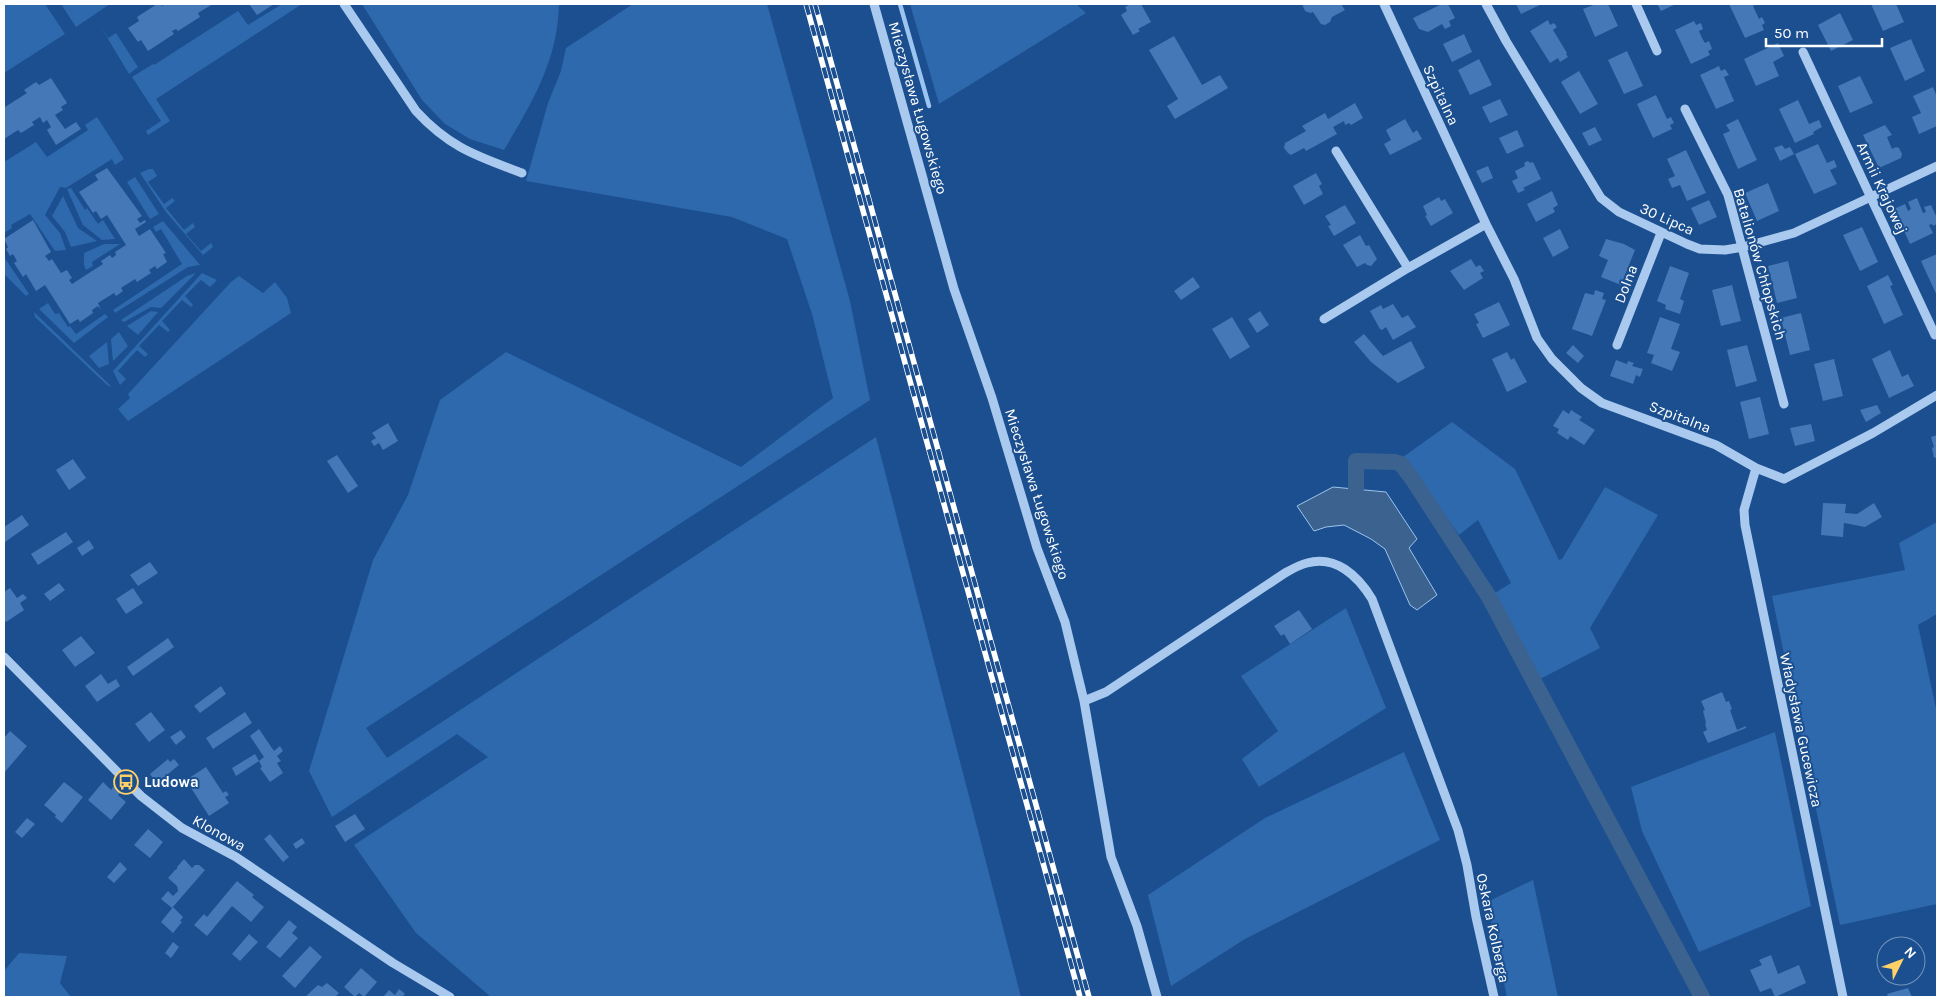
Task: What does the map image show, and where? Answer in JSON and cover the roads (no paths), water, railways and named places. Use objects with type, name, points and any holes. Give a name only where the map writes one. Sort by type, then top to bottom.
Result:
[{"type":"street","points":[[344,4],[416,111],[428,124],[458,148],[522,173]]},
{"type":"street","name":"Mieczysława Ługowskiego","points":[[874,4],[954,289],[992,398],[1037,548],[1065,622],[1084,701],[1111,857],[1136,926],[1157,997]]},
{"type":"street","name":"Szpitalna","points":[[1384,4],[1486,224],[1514,279],[1537,338],[1562,372],[1580,388],[1602,403],[1716,445],[1756,468],[1784,480],[1873,433],[1937,394]]},
{"type":"street","name":"30 Lipca","points":[[1486,4],[1506,41],[1601,198],[1619,212],[1687,244],[1700,248],[1724,250],[1743,247],[1794,233],[1937,166]]},
{"type":"street","points":[[1636,4],[1657,50]]},
{"type":"street","name":"Armii Krajowej","points":[[1803,52],[1935,335]]},
{"type":"street","name":"Batalionów Chłopskich","points":[[1685,109],[1728,195],[1784,404]]},
{"type":"street","points":[[1336,151],[1408,268]]},
{"type":"street","points":[[1324,319],[1408,268],[1486,224]]},
{"type":"street","name":"Dolna","points":[[1617,345],[1661,233]]},
{"type":"street","name":"Władysława Gucewicza","points":[[1756,468],[1744,510],[1745,525],[1843,997]]},
{"type":"street","name":"Oskara Kolberga","points":[[1084,701],[1106,692],[1285,572],[1307,563],[1324,561],[1338,565],[1352,574],[1363,585],[1372,599],[1458,830],[1494,997]]},
{"type":"street","name":"Klonowa","points":[[4,657],[141,796],[182,828],[236,856],[393,963],[450,997]]},
{"type":"waterway","points":[[900,4],[929,106]]},
{"type":"waterway","points":[[1356,489],[1356,461],[1395,462],[1401,464],[1413,480],[1489,597],[1702,997]]},
{"type":"railway","points":[[806,4],[1080,997]]},
{"type":"railway","points":[[815,4],[1089,997]]},
{"type":"place","name":"Ludowa","points":[[126,782]]}]
